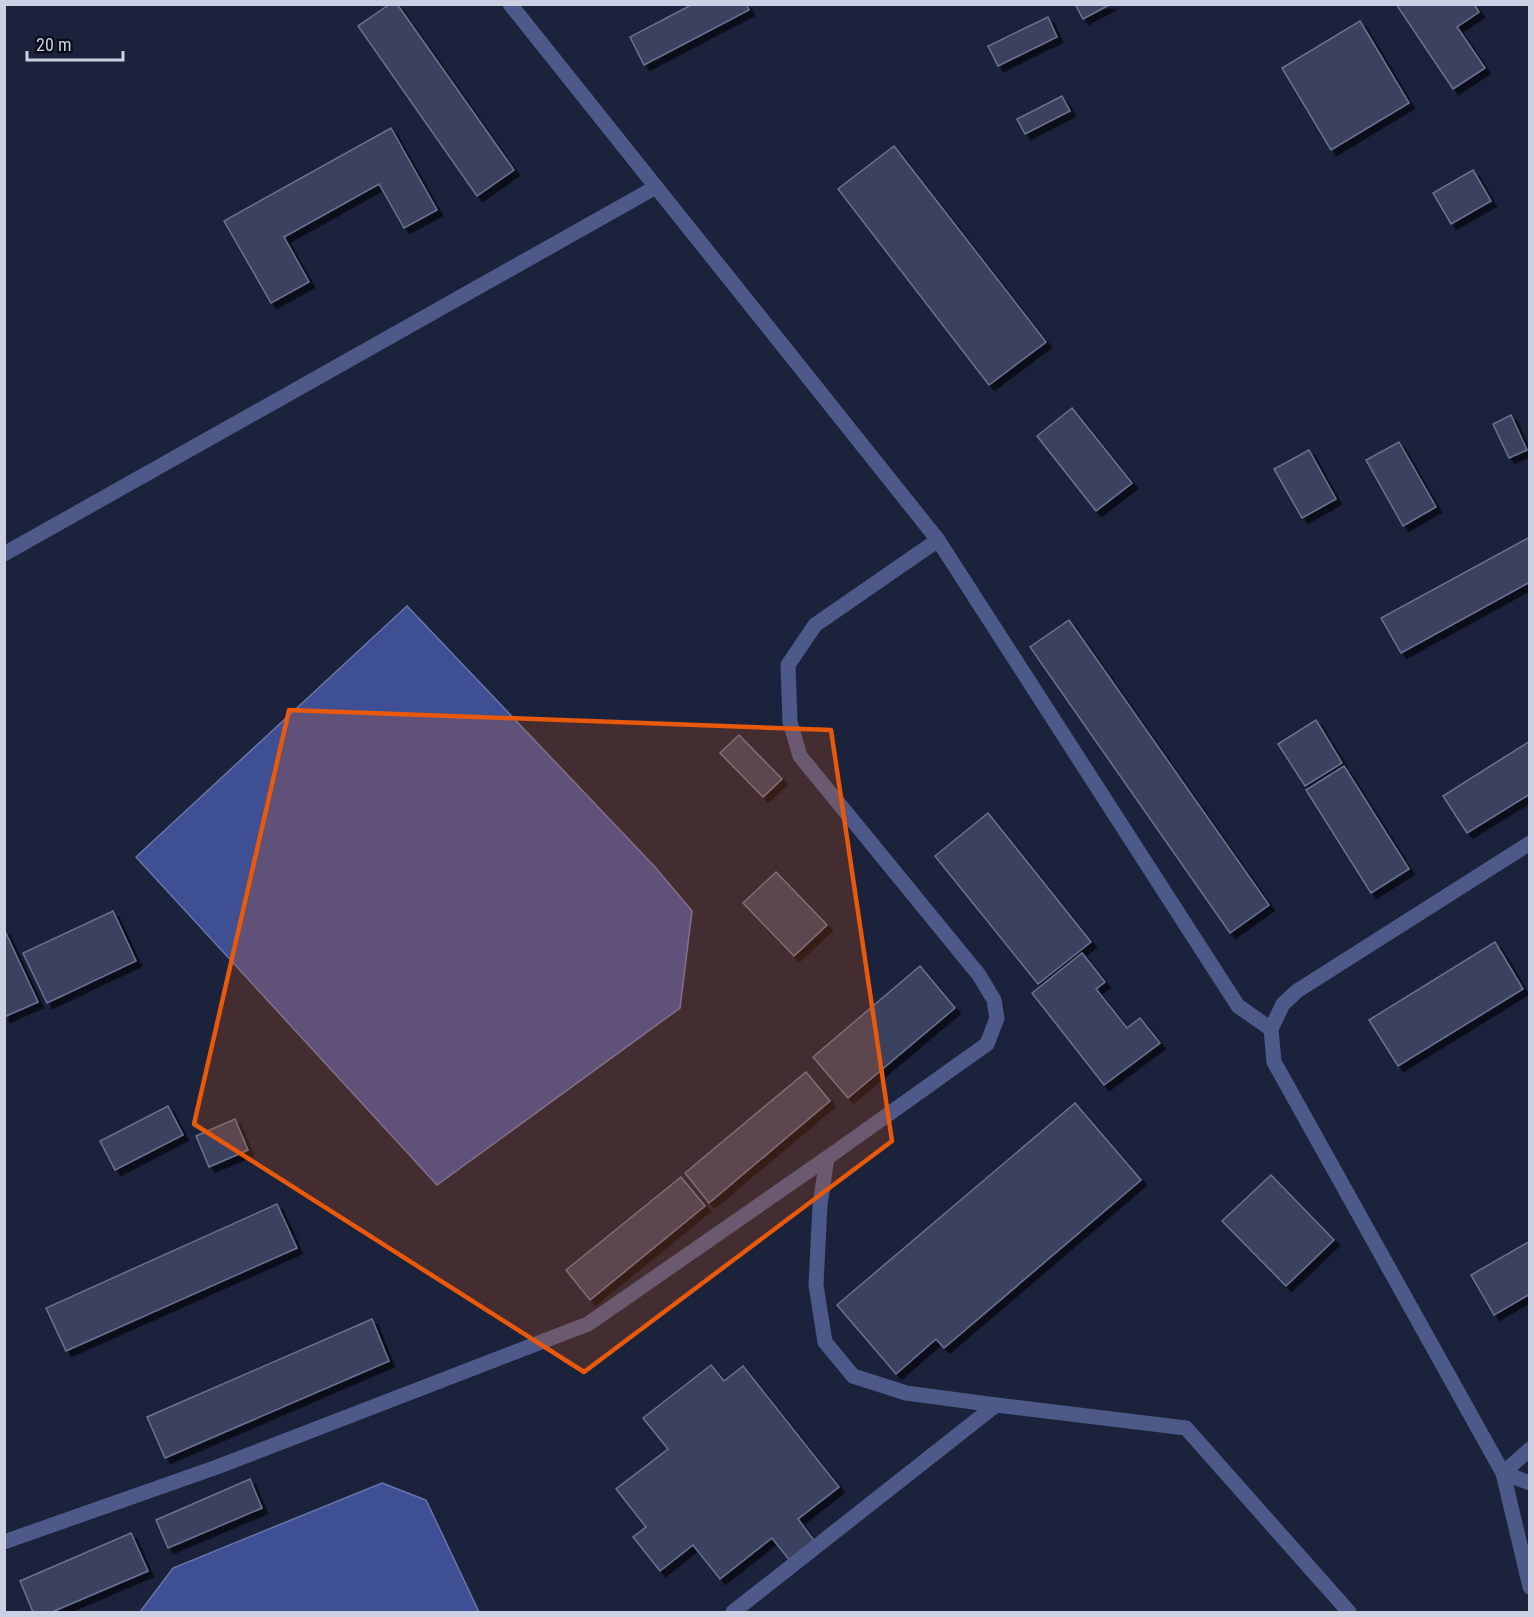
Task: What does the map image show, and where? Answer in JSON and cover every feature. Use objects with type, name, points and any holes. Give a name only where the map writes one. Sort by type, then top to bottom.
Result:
[{"type":"street","points":[[510,4],[938,540],[1238,1006],[1271,1029]]},
{"type":"street","points":[[4,554],[656,187]]},
{"type":"street","points":[[4,1542],[217,1467],[588,1324],[987,1044],[997,1018],[994,1000],[979,975],[800,756],[790,722],[788,665],[814,625],[938,540]]},
{"type":"street","points":[[1530,843],[1297,991],[1283,1004],[1271,1029],[1274,1062],[1503,1473],[1530,1587]]},
{"type":"street","points":[[827,1158],[820,1205],[816,1285],[825,1342],[853,1376],[906,1394],[1186,1428],[1349,1612]]},
{"type":"street","points":[[733,1612],[996,1405]]},
{"type":"street","points":[[1503,1473],[1530,1449]]},
{"type":"street","points":[[1503,1473],[1530,1483]]},
{"type":"highlighted area","points":[[289,710],[831,730],[892,1141],[584,1372],[194,1124]]},
{"type":"water","points":[[407,606],[655,867],[692,911],[680,1008],[437,1185],[136,857]]},
{"type":"water","points":[[382,1483],[426,1500],[479,1612],[140,1612],[173,1568]]},
{"type":"building","points":[[390,4],[397,4],[514,170],[477,196],[358,26]]},
{"type":"building","points":[[693,4],[746,4],[749,10],[644,65],[630,37]]},
{"type":"building","points":[[1075,4],[1111,4],[1083,19]]},
{"type":"building","points":[[1396,4],[1474,4],[1479,12],[1457,27],[1485,68],[1453,89]]},
{"type":"building","points":[[1048,17],[1057,37],[998,66],[988,46]]},
{"type":"building","points":[[1360,21],[1409,103],[1331,150],[1282,68]]},
{"type":"building","points":[[1062,96],[1070,111],[1025,134],[1017,119]]},
{"type":"building","points":[[391,128],[437,210],[404,228],[379,184],[284,237],[309,282],[271,303],[224,221]]},
{"type":"building","points":[[894,146],[1046,342],[989,385],[838,189]]},
{"type":"building","points":[[1473,170],[1491,201],[1451,224],[1433,193]]},
{"type":"building","points":[[1072,408],[1132,483],[1096,511],[1037,436]]},
{"type":"building","points":[[1511,415],[1527,450],[1509,458],[1493,424]]},
{"type":"building","points":[[1399,442],[1436,507],[1403,526],[1366,460]]},
{"type":"building","points":[[1309,450],[1336,499],[1302,518],[1274,469]]},
{"type":"building","points":[[1530,537],[1530,582],[1401,653],[1381,618]]},
{"type":"building","points":[[1069,620],[1269,905],[1230,933],[1030,647]]},
{"type":"building","points":[[1316,720],[1342,763],[1305,786],[1278,744]]},
{"type":"building","points":[[739,735],[782,779],[763,797],[720,753]]},
{"type":"building","points":[[1530,741],[1530,794],[1467,833],[1443,796]]},
{"type":"building","points":[[1344,766],[1409,869],[1371,893],[1306,790]]},
{"type":"building","points":[[988,813],[1091,942],[1038,984],[935,856]]},
{"type":"building","points":[[776,872],[827,925],[794,956],[743,903]]},
{"type":"building","points":[[113,911],[136,961],[47,1003],[23,953]]},
{"type":"building","points":[[4,929],[38,1002],[4,1017]]},
{"type":"building","points":[[1495,942],[1523,989],[1398,1066],[1369,1020]]},
{"type":"building","points":[[1082,953],[1105,982],[1096,989],[1127,1028],[1140,1018],[1160,1043],[1104,1085],[1032,993]]},
{"type":"building","points":[[920,966],[955,1008],[848,1098],[813,1057]]},
{"type":"building","points":[[806,1072],[830,1101],[709,1203],[685,1173]]},
{"type":"building","points":[[1075,1103],[1141,1180],[944,1348],[936,1339],[896,1374],[837,1305]]},
{"type":"building","points":[[168,1106],[183,1135],[115,1170],[100,1141]]},
{"type":"building","points":[[235,1119],[248,1150],[209,1167],[196,1136]]},
{"type":"building","points":[[1271,1175],[1334,1240],[1286,1286],[1222,1221]]},
{"type":"building","points":[[681,1177],[705,1206],[590,1300],[566,1270]]},
{"type":"building","points":[[277,1204],[297,1248],[66,1351],[46,1308]]},
{"type":"building","points":[[1530,1241],[1530,1294],[1494,1315],[1471,1275]]},
{"type":"building","points":[[372,1319],[389,1361],[165,1458],[147,1417]]},
{"type":"building","points":[[711,1365],[724,1381],[743,1366],[839,1487],[798,1519],[815,1542],[791,1562],[772,1538],[720,1579],[693,1545],[660,1571],[633,1537],[646,1527],[616,1489],[668,1449],[643,1418]]},
{"type":"building","points":[[250,1479],[262,1508],[168,1548],[156,1520]]},
{"type":"building","points":[[131,1533],[148,1571],[52,1612],[33,1612],[20,1581]]}]
